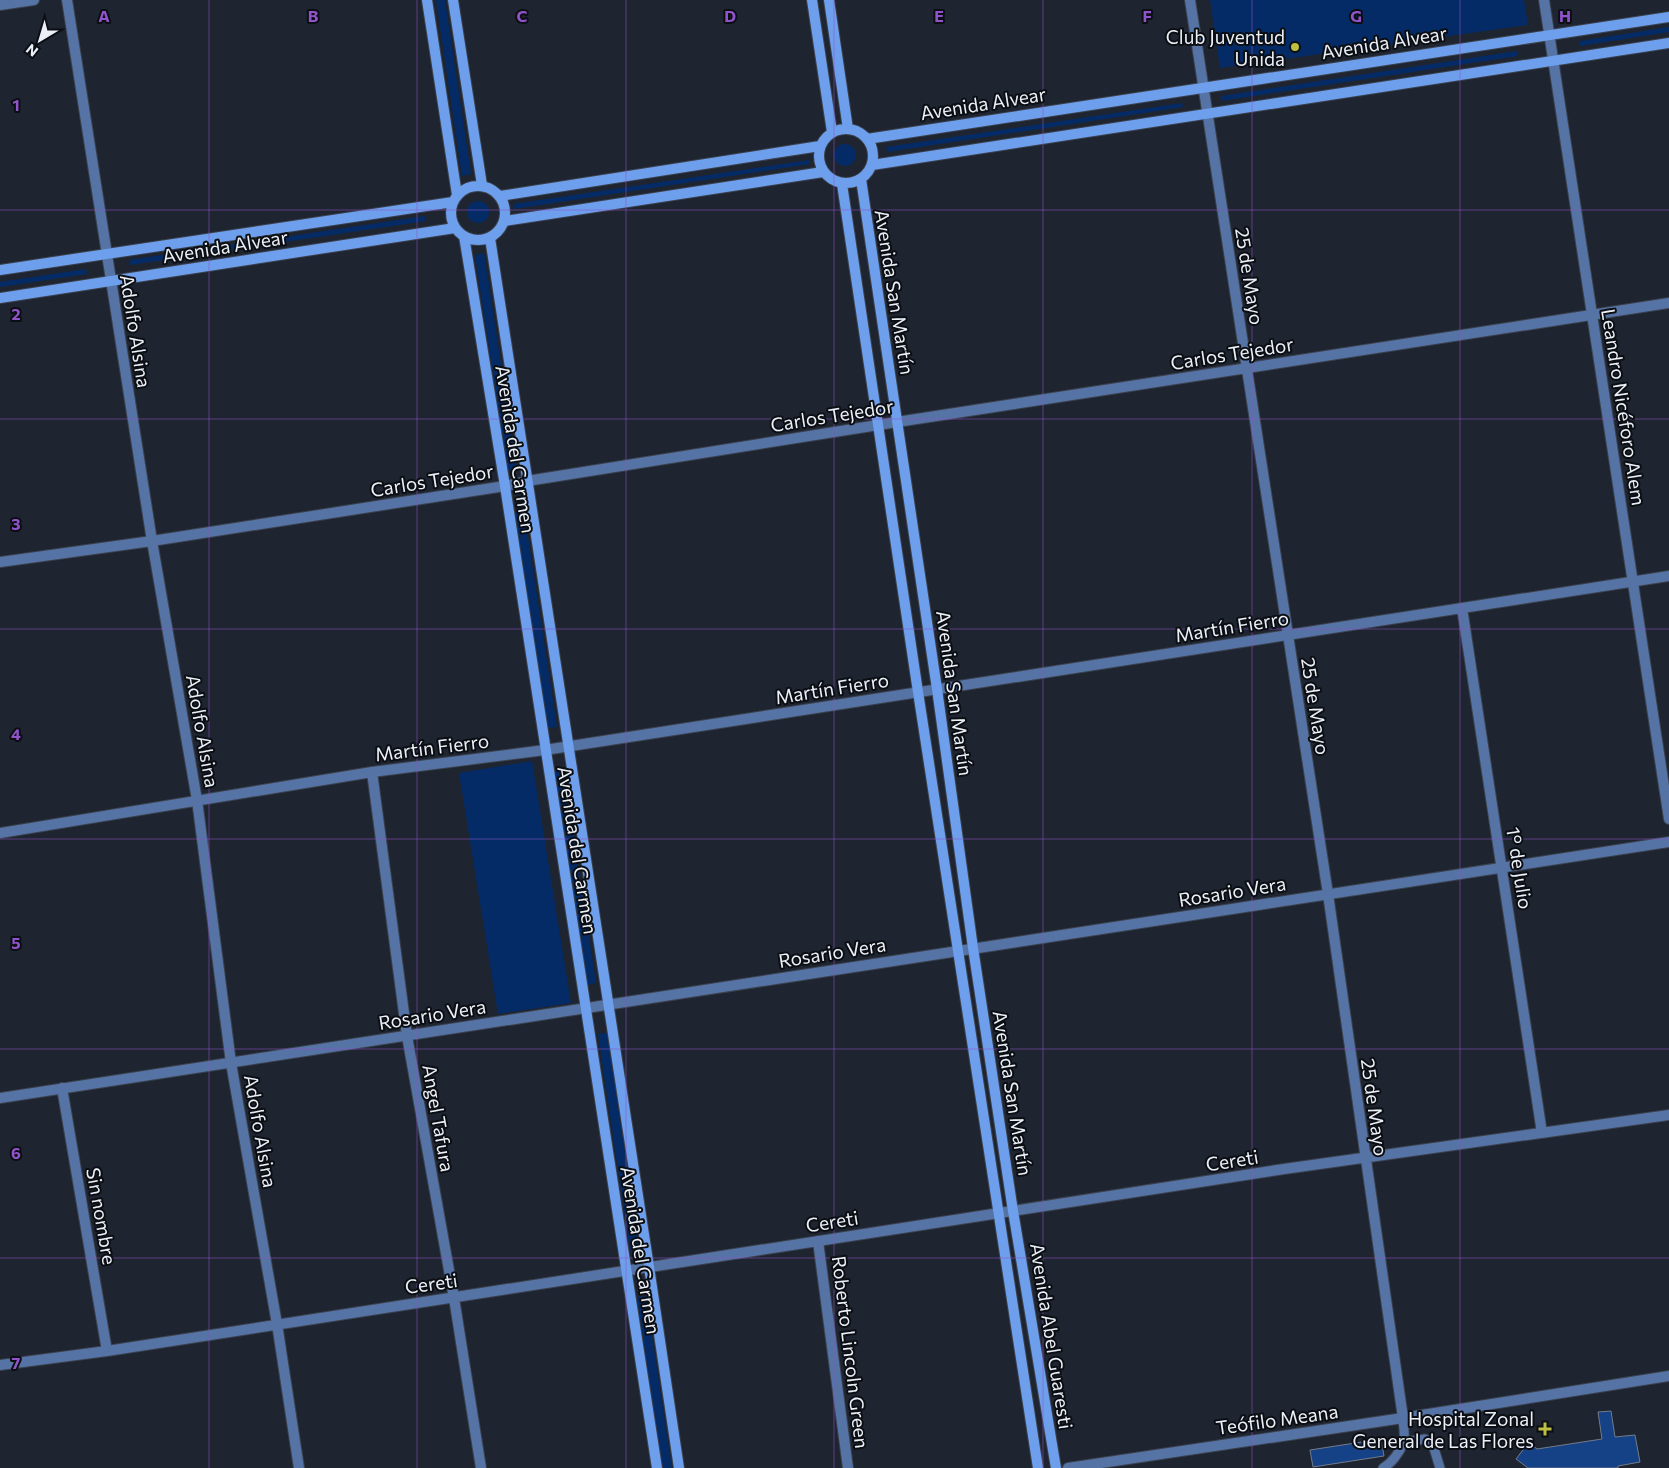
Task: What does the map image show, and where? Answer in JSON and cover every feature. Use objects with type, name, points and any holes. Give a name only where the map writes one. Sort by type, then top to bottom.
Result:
[{"type":"main road","points":[[426,0],[455,198]]},
{"type":"main road","points":[[453,0],[482,185]]},
{"type":"main road","points":[[812,0],[832,132]]},
{"type":"main road","points":[[829,0],[848,129]]},
{"type":"main road","name":"Avenida Alvear","points":[[867,139],[1669,17]]},
{"type":"main road","points":[[872,165],[1669,43]]},
{"type":"main road","points":[[848,129],[862,134],[867,139],[872,147],[873,156],[869,172],[861,180],[842,184],[834,182],[823,172],[819,164],[818,155],[820,146],[825,138],[832,132],[848,129]]},
{"type":"main road","points":[[500,196],[820,146]]},
{"type":"main road","points":[[505,221],[823,172]]},
{"type":"main road","name":"Avenida San Martín","points":[[861,180],[1013,1211]]},
{"type":"main road","name":"Avenida San Martín","points":[[842,184],[999,1213]]},
{"type":"main road","points":[[482,185],[495,191],[500,196],[506,212],[505,221],[501,228],[490,238],[473,240],[464,236],[455,228],[451,210],[455,198],[464,189],[482,185]]},
{"type":"main road","name":"Avenida Alvear","points":[[0,270],[455,198]]},
{"type":"main road","name":"Avenida Alvear","points":[[0,298],[455,228]]},
{"type":"main road","name":"Avenida del Carmen","points":[[464,236],[505,486],[657,1468]]},
{"type":"main road","name":"Avenida del Carmen","points":[[490,238],[679,1468]]},
{"type":"main road","name":"Avenida Abel Guaresti","points":[[1013,1211],[1056,1468]]},
{"type":"main road","name":"Avenida Abel Guaresti","points":[[999,1213],[1038,1468]]},
{"type":"street","points":[[0,5],[34,0]]},
{"type":"street","name":"Adolfo Alsina","points":[[66,0],[152,540],[197,800],[231,1063],[277,1324],[298,1468]]},
{"type":"street","name":"25 de Mayo","points":[[1190,0],[1328,894],[1403,1418]]},
{"type":"street","name":"Leandro Nicéforo Alem","points":[[1544,0],[1669,819]]},
{"type":"street","name":"Carlos Tejedor","points":[[0,562],[505,486],[897,422],[1669,303]]},
{"type":"street","name":"Martín Fierro","points":[[0,833],[372,772],[545,750],[1669,576]]},
{"type":"street","name":"1° de Julio","points":[[1462,608],[1542,1133]]},
{"type":"street","name":"Angel Tafura","points":[[372,772],[407,1036],[454,1298],[481,1468]]},
{"type":"street","name":"Rosario Vera","points":[[0,1098],[1669,842]]},
{"type":"street","name":"Sin nombre","points":[[62,1088],[107,1351]]},
{"type":"street","name":"Cereti","points":[[0,1365],[107,1351],[1365,1158],[1669,1115]]},
{"type":"street","name":"Roberto Lincoln Green","points":[[818,1241],[848,1468]]},
{"type":"street","name":"Teófilo Meana","points":[[1068,1468],[1669,1376]]},
{"type":"lane","points":[[1383,1468],[1388,1465],[1404,1442],[1403,1418]]},
{"type":"lane","points":[[1404,1442],[1425,1439],[1433,1445],[1440,1468]]},
{"type":"shaded area","points":[[436,0],[445,0],[471,174],[462,176]]},
{"type":"shaded area","name":"Club Juventud Unida","points":[[1210,0],[1524,0],[1528,25],[1220,68]]},
{"type":"shaded area","points":[[1669,27],[1669,32],[1580,46],[1580,41]]},
{"type":"shaded area","points":[[1517,51],[1518,56],[1221,101],[1221,96]]},
{"type":"shaded area","points":[[1182,103],[1183,107],[887,152],[886,147]]},
{"type":"shaded area","points":[[845,144],[853,147],[856,155],[853,163],[845,166],[837,163],[834,155],[837,147]]},
{"type":"shaded area","points":[[809,160],[810,164],[514,209],[513,204]]},
{"type":"shaded area","points":[[478,201],[486,204],[489,212],[486,220],[478,223],[470,220],[467,212],[470,204]]},
{"type":"shaded area","points":[[425,216],[426,221],[130,265],[129,260]]},
{"type":"shaded area","points":[[484,253],[517,469],[508,470],[475,255]]},
{"type":"shaded area","points":[[86,269],[87,274],[0,287],[0,282]]},
{"type":"shaded area","points":[[524,511],[557,727],[547,728],[515,512]]},
{"type":"shaded area","points":[[532,761],[571,1003],[498,1014],[459,773]]},
{"type":"shaded area","points":[[563,767],[596,983],[587,985],[554,769]]},
{"type":"shaded area","points":[[607,1033],[639,1248],[630,1250],[598,1034]]},
{"type":"shaded area","points":[[646,1296],[672,1468],[662,1468],[637,1297]]},
{"type":"building","points":[[1611,1411],[1615,1437],[1635,1435],[1640,1462],[1618,1466],[1618,1468],[1528,1468],[1516,1459],[1529,1442],[1537,1449],[1602,1439],[1598,1412]]},
{"type":"building","points":[[1381,1439],[1384,1456],[1313,1467],[1310,1450]]},
{"type":"place","name":"Club Juventud Unida","points":[[1295,47]]},
{"type":"place","name":"Hospital Zonal General de Las Flores","points":[[1545,1429]]}]
